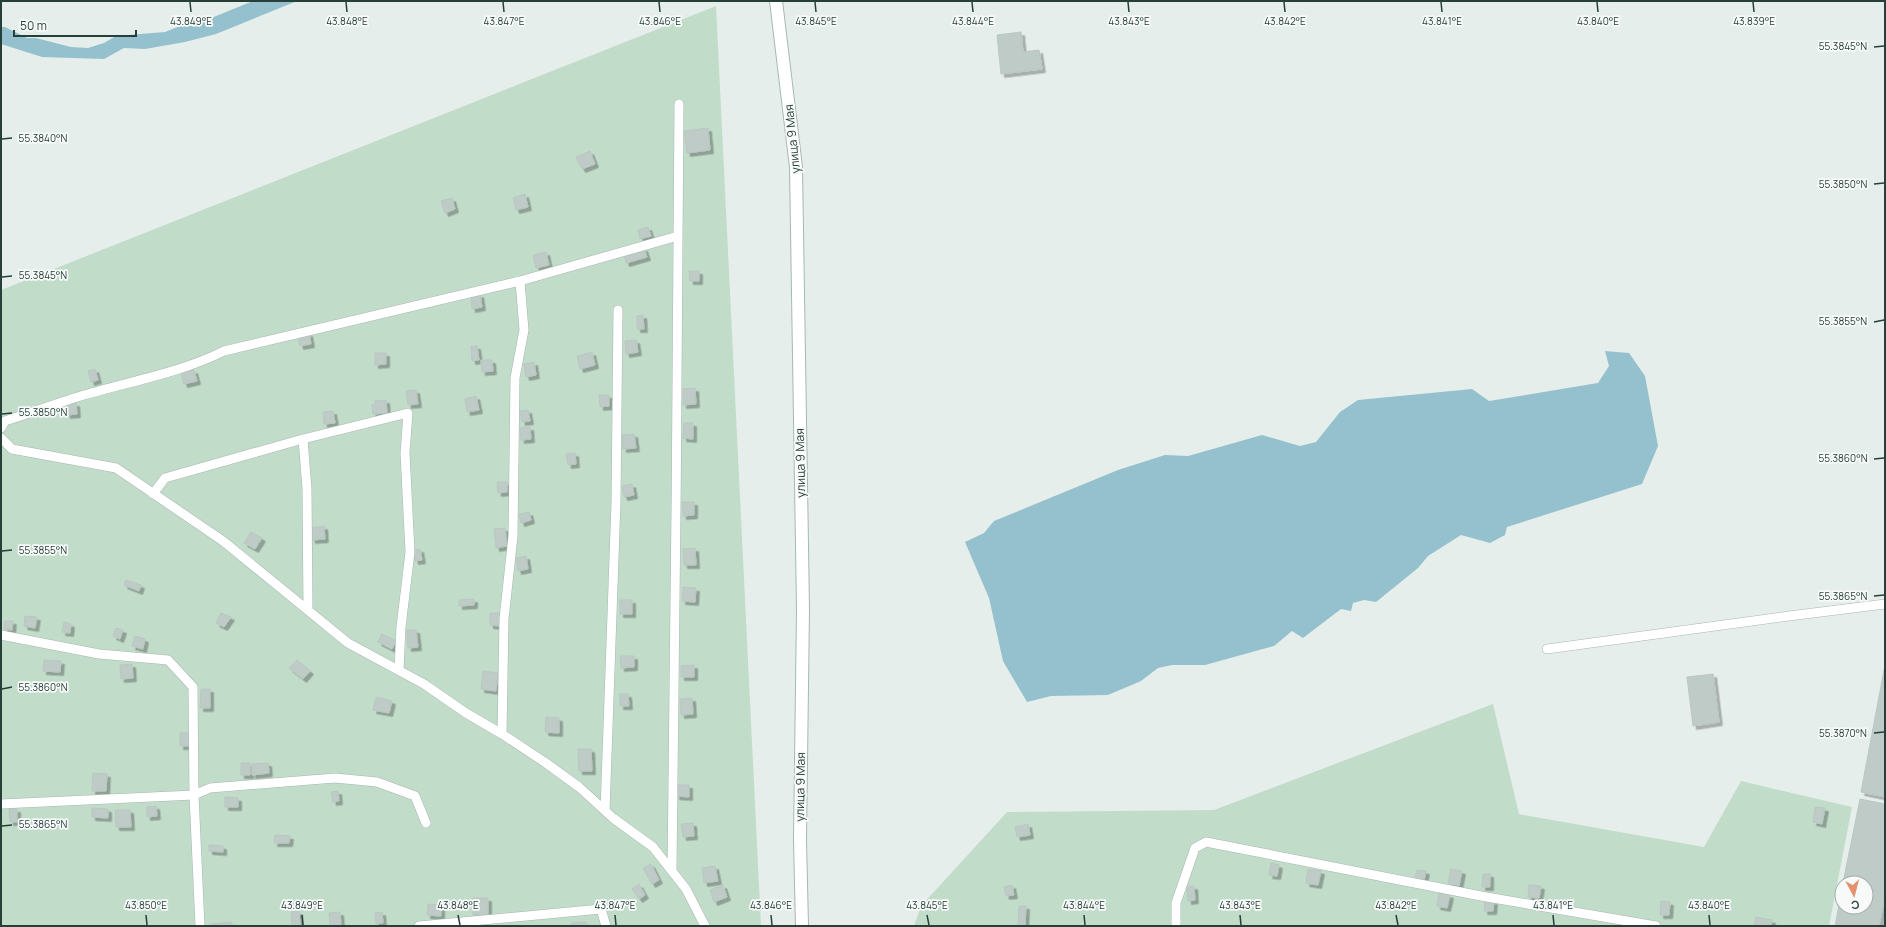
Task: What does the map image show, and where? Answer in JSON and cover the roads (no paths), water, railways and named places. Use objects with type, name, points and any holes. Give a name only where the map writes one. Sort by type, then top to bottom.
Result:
[{"type":"main road","name":"улица 9 Мая","points":[[776,1],[796,167],[802,609],[800,840],[802,926]]},
{"type":"lane","points":[[672,871],[676,670],[679,104]]},
{"type":"lane","points":[[1,428],[5,421],[84,395],[209,359],[224,351],[520,281],[678,236]]},
{"type":"lane","points":[[502,734],[504,619],[513,536],[515,378],[524,330],[520,281]]},
{"type":"lane","points":[[605,811],[616,502],[618,310]]},
{"type":"lane","points":[[153,494],[165,478],[303,439],[408,413],[405,453],[410,552],[401,627],[399,670]]},
{"type":"lane","points":[[1,438],[12,448],[116,468],[223,541],[348,643],[424,684],[466,713],[502,734],[563,775],[605,811],[653,847],[686,889],[705,926]]},
{"type":"lane","points":[[303,439],[307,489],[308,610]]},
{"type":"lane","points":[[1547,649],[1885,604]]},
{"type":"lane","points":[[1,635],[99,654],[168,660],[193,687],[194,795],[200,926]]},
{"type":"lane","points":[[1,804],[194,795],[210,788],[335,778],[377,782],[415,796],[426,823]]},
{"type":"lane","points":[[1176,926],[1176,903],[1195,848],[1206,842],[1481,896],[1656,926]]},
{"type":"lane","points":[[419,926],[601,909],[606,926]]},
{"type":"water","points":[[253,1],[297,1],[216,34],[185,42],[145,49],[124,48],[104,59],[42,57],[1,44],[1,27],[5,27],[27,38],[36,38],[71,47],[88,48],[104,43],[116,36],[165,32],[180,26],[194,25]]},
{"type":"water","points":[[1605,351],[1629,353],[1645,376],[1658,446],[1642,484],[1507,527],[1505,535],[1490,543],[1461,535],[1428,556],[1418,568],[1376,602],[1364,600],[1353,603],[1351,611],[1341,609],[1303,638],[1292,631],[1274,646],[1205,665],[1172,665],[1158,668],[1141,681],[1108,695],[1051,696],[1027,702],[1003,661],[989,598],[965,542],[984,533],[994,521],[1118,470],[1165,455],[1188,456],[1262,435],[1300,446],[1316,442],[1340,412],[1358,400],[1472,389],[1489,401],[1598,383],[1609,366]]}]
